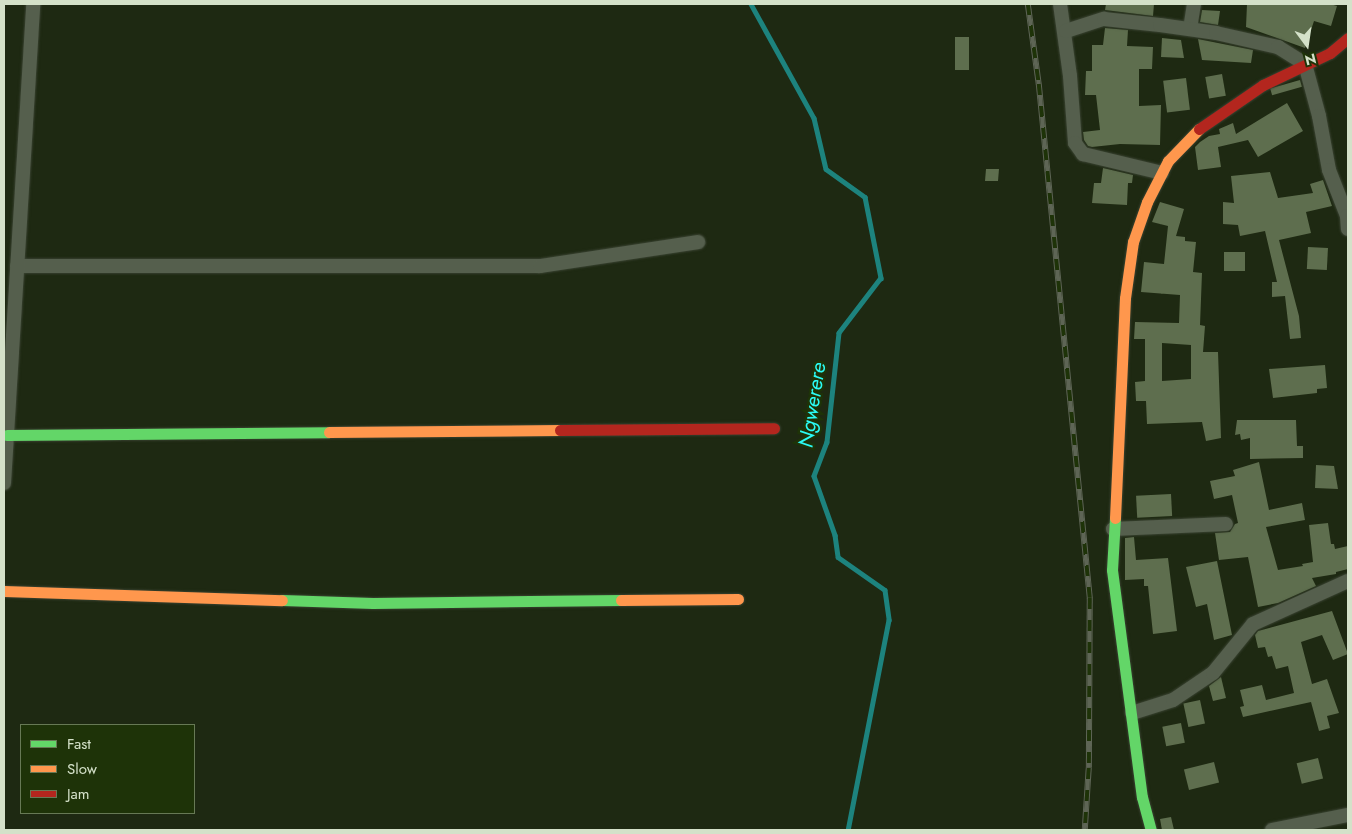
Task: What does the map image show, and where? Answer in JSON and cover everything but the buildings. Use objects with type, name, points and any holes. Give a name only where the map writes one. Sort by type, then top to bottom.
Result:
[{"type":"street","points":[[4,483],[33,4]]},
{"type":"street","points":[[1060,4],[1066,31],[1075,143],[1083,154],[1162,173]]},
{"type":"street","points":[[1190,29],[1194,4]]},
{"type":"street","points":[[1066,31],[1104,19],[1190,29],[1278,47],[1305,64],[1319,116],[1329,170],[1348,220]]},
{"type":"street","points":[[1151,830],[1142,797],[1112,570],[1125,298],[1133,242],[1147,202],[1168,161],[1193,133],[1263,86],[1330,53],[1348,38]]},
{"type":"street","points":[[17,266],[540,266],[698,242]]},
{"type":"street","points":[[7,435],[774,428]]},
{"type":"street","points":[[1113,529],[1226,524]]},
{"type":"street","points":[[1132,713],[1173,700],[1213,673],[1253,624],[1342,586],[1348,581]]},
{"type":"street","points":[[4,591],[373,603],[738,599]]},
{"type":"street","points":[[1272,830],[1348,816]]},
{"type":"waterway","name":"Ngwerere","points":[[751,4],[814,118],[826,169],[865,197],[881,278],[839,333],[827,442],[814,476],[835,535],[838,557],[885,590],[889,620],[848,830]]},
{"type":"railway","points":[[1028,4],[1039,84],[1090,598],[1089,768],[1085,830]]},
{"type":"traffic: fast","points":[[7,435],[329,432]]},
{"type":"traffic: fast","points":[[1115,518],[1112,570],[1142,797],[1151,830]]},
{"type":"traffic: fast","points":[[282,600],[373,603],[621,600]]},
{"type":"traffic: slow","points":[[1115,518],[1125,298],[1133,242],[1147,202],[1168,161],[1199,129]]},
{"type":"traffic: slow","points":[[329,432],[560,430]]},
{"type":"traffic: slow","points":[[4,591],[282,600]]},
{"type":"traffic: slow","points":[[621,600],[738,599]]},
{"type":"traffic: jam","points":[[1199,129],[1263,85],[1330,53],[1348,38]]},
{"type":"traffic: jam","points":[[560,430],[774,428]]}]
